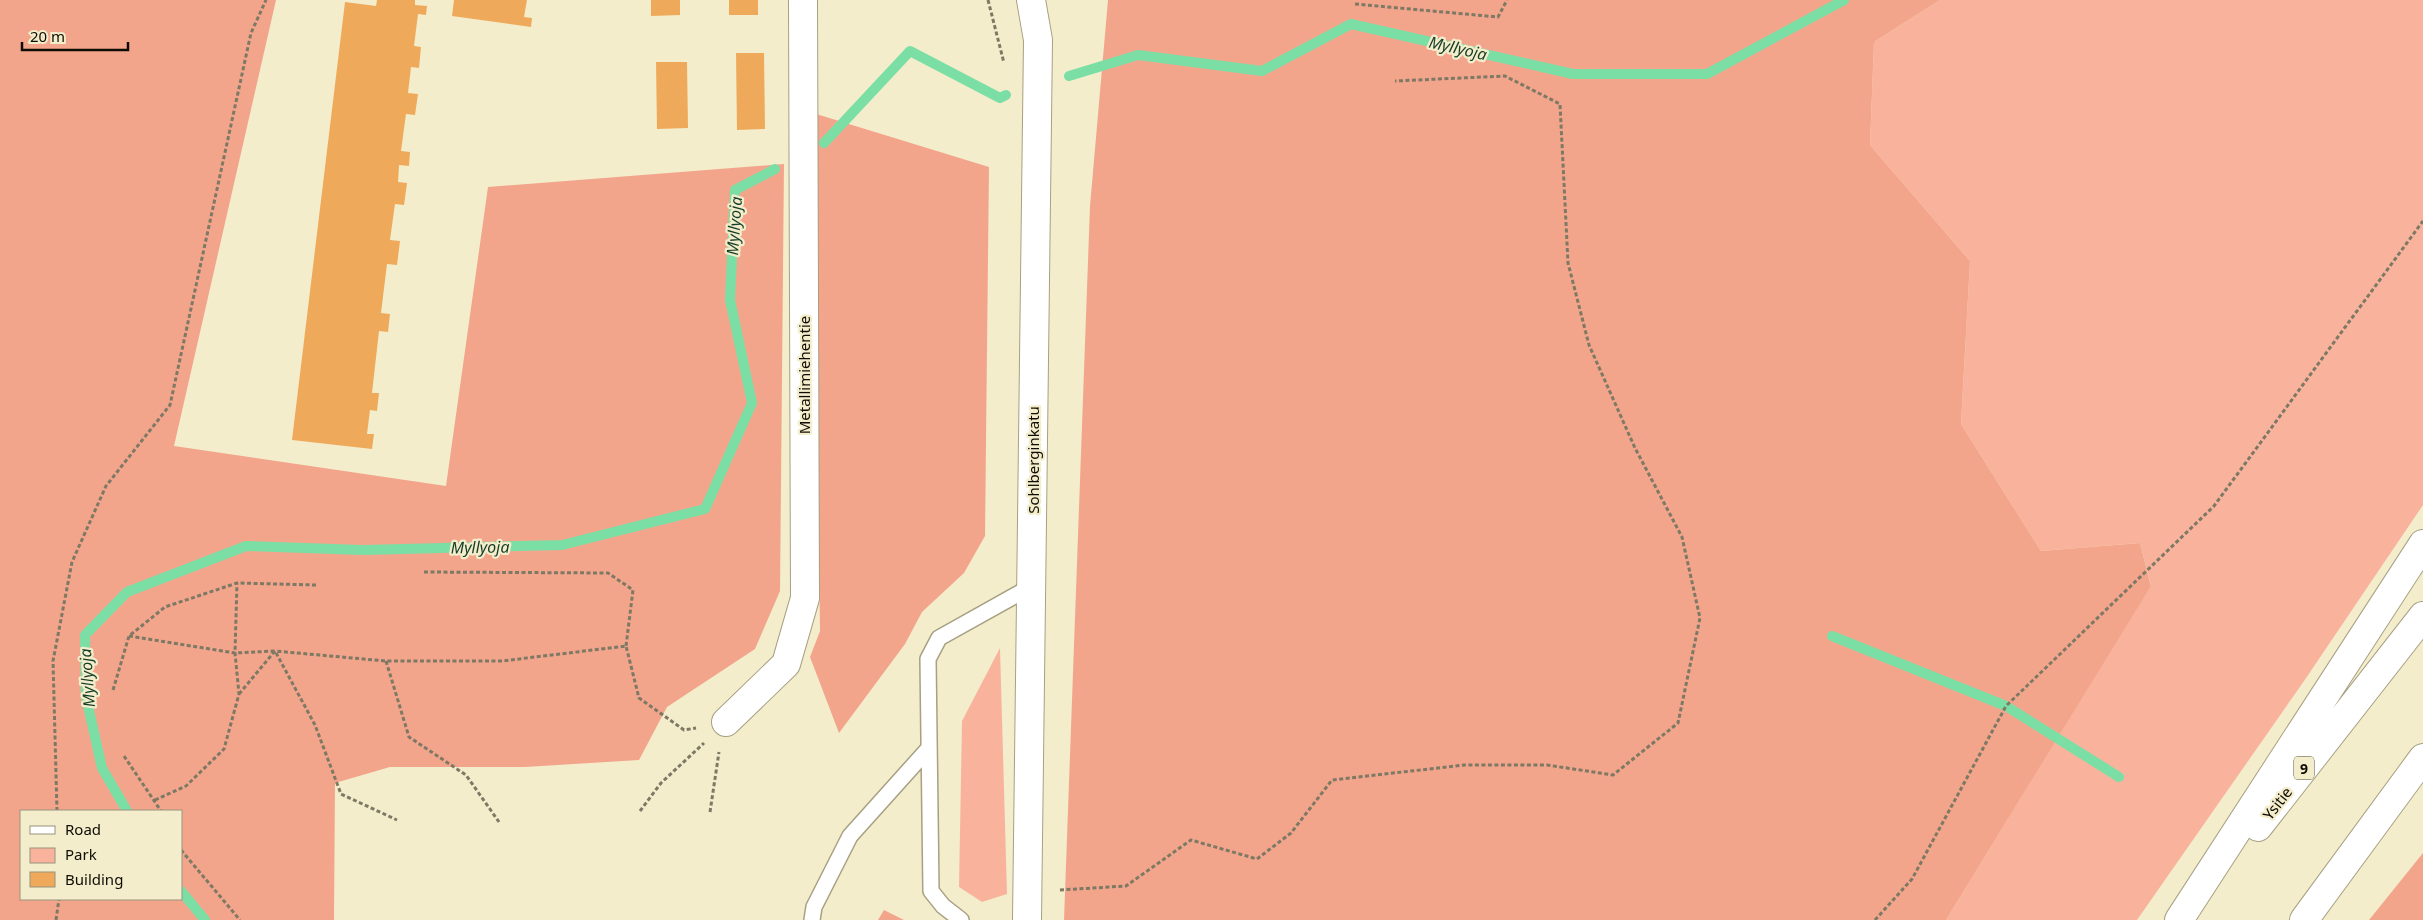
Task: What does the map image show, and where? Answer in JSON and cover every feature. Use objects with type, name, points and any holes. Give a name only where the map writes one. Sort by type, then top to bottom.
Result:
[{"type":"main road","name":"Metallimiehentie","points":[[726,722],[786,664],[805,592],[803,0]]},
{"type":"main road","name":"Sohlberginkatu","points":[[1027,920],[1038,40],[1031,0]]},
{"type":"main road","points":[[2179,920],[2423,544]]},
{"type":"main road","name":"Ysitie","points":[[2186,920],[2423,616]]},
{"type":"main road","points":[[2304,920],[2423,758]]},
{"type":"lane","points":[[961,920],[943,906],[931,891],[928,659],[939,638],[1032,586]]},
{"type":"lane","points":[[812,920],[814,907],[850,836],[929,748]]},
{"type":"path","points":[[57,810],[53,661],[72,562],[106,486],[170,405],[251,34],[266,0]]},
{"type":"path","points":[[1355,4],[1498,17],[1507,0]]},
{"type":"path","points":[[1027,893],[1126,886],[1191,840],[1258,859],[1291,833],[1332,780],[1464,765],[1547,765],[1613,775],[1678,723],[1700,618],[1682,537],[1635,448],[1589,345],[1568,263],[1560,104],[1505,76],[1395,80]]},
{"type":"path","points":[[1875,920],[1912,879],[2006,706],[2214,506],[2423,221]]},
{"type":"path","points":[[424,572],[608,573],[633,590],[626,646],[639,698],[684,730],[726,722]]},
{"type":"path","points":[[114,690],[129,636],[164,607],[237,583],[316,585]]},
{"type":"path","points":[[155,800],[186,786],[224,749],[239,694],[234,653],[237,583]]},
{"type":"path","points":[[129,636],[234,653],[275,650],[386,661],[502,661],[626,646]]},
{"type":"path","points":[[239,694],[275,650]]},
{"type":"path","points":[[275,650],[316,724],[341,794],[397,820]]},
{"type":"path","points":[[386,661],[409,738],[466,775],[499,822]]},
{"type":"path","points":[[640,811],[661,783],[726,722]]},
{"type":"path","points":[[710,812],[717,758],[726,722]]},
{"type":"path","points":[[124,756],[160,810]]},
{"type":"path","points":[[182,851],[240,920]]},
{"type":"path","points":[[56,920],[59,900]]},
{"type":"green space","points":[[1940,0],[2423,0],[2423,505],[2304,681],[2137,920],[1946,920],[2151,585],[2140,543],[2041,551],[1961,424],[1970,261],[1870,145],[1874,42]]},
{"type":"green space","points":[[1000,648],[1007,894],[982,902],[959,887],[962,721]]},
{"type":"shaded area","points":[[0,0],[276,0],[174,446],[446,486],[488,187],[784,164],[780,591],[755,649],[667,707],[639,760],[525,767],[390,767],[335,783],[334,920],[0,920]]},
{"type":"shaded area","points":[[1108,0],[1940,0],[1874,42],[1870,145],[1970,261],[1961,424],[2041,551],[2140,543],[2151,586],[1946,920],[1064,920],[1090,206]]},
{"type":"shaded area","points":[[813,113],[989,167],[985,536],[964,573],[922,612],[905,644],[839,733],[810,657],[820,631]]},
{"type":"shaded area","points":[[2423,853],[2423,920],[2369,920]]},
{"type":"shaded area","points":[[884,910],[904,920],[878,920]]},
{"type":"building","points":[[377,0],[415,0],[415,5],[427,6],[426,15],[418,14],[414,46],[421,47],[419,68],[411,67],[408,93],[418,94],[415,115],[406,114],[401,151],[410,152],[409,166],[399,165],[398,182],[407,183],[404,205],[395,204],[390,240],[400,241],[397,265],[387,264],[381,313],[390,314],[388,332],[379,331],[372,393],[379,393],[377,411],[370,410],[367,434],[374,434],[372,449],[292,440],[345,2],[376,6]]},
{"type":"building","points":[[454,0],[527,0],[524,17],[532,18],[531,27],[452,16]]},
{"type":"building","points":[[651,0],[680,0],[680,15],[651,16]]},
{"type":"building","points":[[729,0],[758,0],[758,15],[729,15]]},
{"type":"building","points":[[736,53],[764,53],[765,129],[737,130]]},
{"type":"building","points":[[656,62],[687,62],[688,128],[657,129]]},
{"type":"waterway","name":"Myllyoja","points":[[1069,76],[1138,55],[1262,71],[1351,24],[1573,74],[1707,74],[1844,0]]},
{"type":"waterway","name":"Myllyoja","points":[[824,143],[910,51],[1000,98],[1006,95]]},
{"type":"waterway","name":"Myllyoja","points":[[126,810],[102,768],[86,697],[85,635],[127,592],[246,546],[363,550],[562,545],[705,509],[752,403],[730,300],[735,190],[775,169]]},
{"type":"waterway","points":[[1832,636],[2006,706],[2119,777]]},
{"type":"waterway","name":"Myllyoja","points":[[182,892],[205,920]]}]
